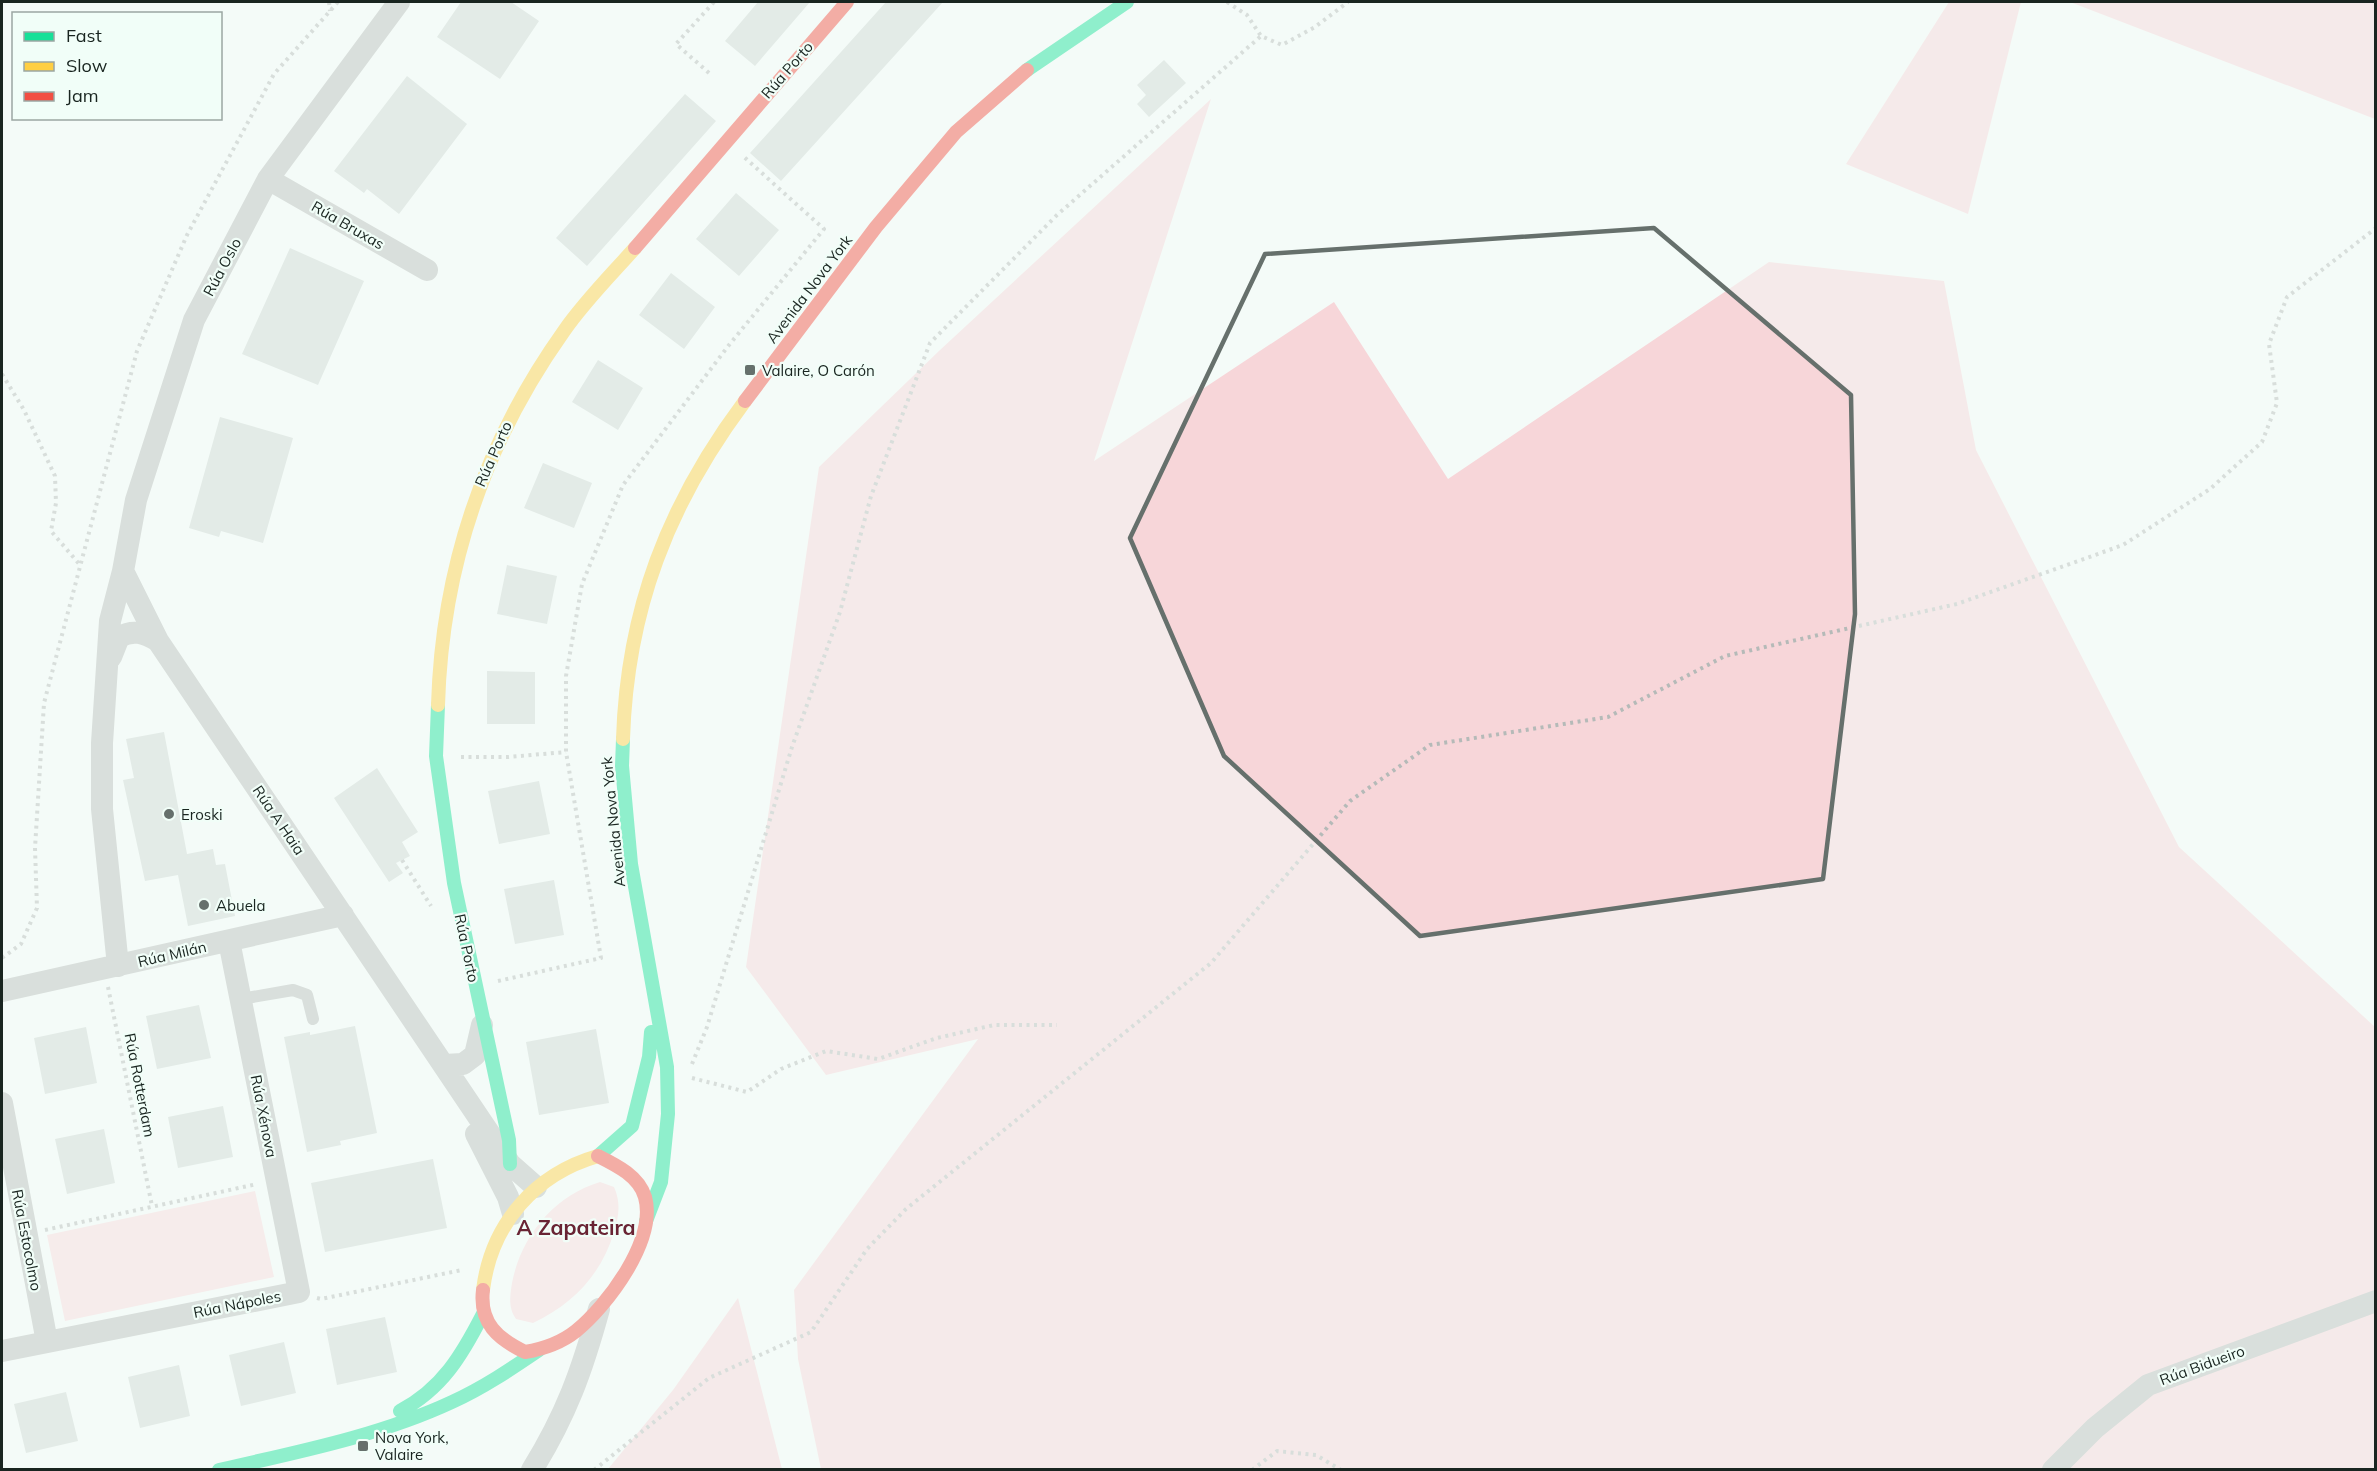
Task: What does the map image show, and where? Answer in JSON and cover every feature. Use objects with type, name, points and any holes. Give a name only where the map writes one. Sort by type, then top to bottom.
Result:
[{"type":"street","name":"Rúa Oslo","points":[[107,673],[110,621],[123,571],[136,500],[194,320],[268,179],[399,2]]},
{"type":"street","name":"Rúa Porto","points":[[510,1164],[508,1140],[454,883],[436,756],[439,668],[452,578],[477,491],[497,442],[521,394],[565,329],[847,2]]},
{"type":"street","name":"Avenida Nova York","points":[[646,1221],[661,1182],[668,1114],[667,1067],[632,864],[622,766],[624,704],[634,637],[650,576],[671,520],[698,469],[730,421],[876,227],[956,132],[1033,65],[1126,2]]},
{"type":"street","name":"Rúa Bruxas","points":[[268,179],[427,270]]},
{"type":"street","name":"Rúa A Haia","points":[[123,571],[158,641],[444,1065],[474,1120],[508,1197],[513,1214]]},
{"type":"street","points":[[111,968],[102,809],[102,743],[107,673],[119,637],[130,631],[145,634],[158,641]]},
{"type":"street","name":"Rúa Milán","points":[[2,991],[343,915]]},
{"type":"street","name":"Rúa Xénova","points":[[229,941],[299,1292]]},
{"type":"street","name":"Avenida Nova York","points":[[598,1156],[632,1126],[649,1057],[654,996]]},
{"type":"street","name":"Rúa Porto","points":[[444,1065],[463,1064],[475,1055],[483,1019]]},
{"type":"street","name":"Rúa Porto","points":[[474,1120],[483,1075],[483,1019]]},
{"type":"street","name":"Rúa Estocolmo","points":[[2,1103],[47,1342]]},
{"type":"street","name":"Rúa A Haia","points":[[474,1120],[510,1164],[536,1186]]},
{"type":"street","points":[[219,1470],[350,1436],[390,1425],[450,1403],[504,1374],[576,1330],[600,1307],[634,1259],[646,1221],[646,1199],[635,1179],[621,1167],[598,1156],[577,1162],[536,1186],[513,1214],[498,1239],[486,1268],[483,1314],[461,1358],[421,1400],[350,1436]]},
{"type":"street","name":"Rúa Nápoles","points":[[2,1351],[299,1292]]},
{"type":"street","name":"Rúa Bidueiro","points":[[2053,1470],[2096,1428],[2148,1384],[2376,1301]]},
{"type":"street","points":[[532,1470],[557,1429],[576,1387],[600,1307]]},
{"type":"street","points":[[483,1314],[494,1334],[509,1344],[525,1352],[548,1347],[572,1362],[576,1387]]},
{"type":"lane","points":[[241,999],[293,990],[307,995],[313,1019]]},
{"type":"path","points":[[329,2],[330,11]]},
{"type":"path","points":[[710,73],[676,44],[714,2]]},
{"type":"path","points":[[1227,2],[1247,15],[1261,36],[1282,45],[1315,27],[1348,2]]},
{"type":"path","points":[[691,1066],[707,1027],[792,747],[840,612],[871,496],[930,343],[1057,215],[1261,36]]},
{"type":"path","points":[[594,1470],[709,1378],[811,1332],[867,1249],[906,1209],[1211,963],[1350,801],[1430,745],[1608,717],[1725,657],[1958,604],[2123,545],[2210,489],[2262,442],[2277,404],[2269,344],[2288,297],[2376,228]]},
{"type":"path","points":[[2,374],[24,410],[55,476],[56,503],[51,531],[80,565]]},
{"type":"path","points":[[436,756],[508,757],[566,752]]},
{"type":"path","name":"Rúa Rotterdam","points":[[111,968],[152,1206]]},
{"type":"path","points":[[687,1076],[747,1092],[781,1069],[826,1051],[878,1059],[937,1038],[994,1025],[1057,1025]]},
{"type":"path","points":[[26,1234],[277,1179]]},
{"type":"path","name":"Rúa Nápoles","points":[[299,1292],[321,1299],[471,1268]]},
{"type":"path","points":[[1252,1470],[1277,1451],[1317,1455],[1341,1470]]},
{"type":"highlighted area","points":[[1654,228],[1851,395],[1855,614],[1823,879],[1420,936],[1224,756],[1130,538],[1265,254]]},
{"type":"shaded area","points":[[1949,2],[2021,2],[1968,214],[1846,164]]},
{"type":"shaded area","points":[[2070,2],[2375,2],[2375,119]]},
{"type":"shaded area","points":[[1211,99],[1094,461],[1334,302],[1448,479],[1769,262],[1944,281],[1976,450],[2179,847],[2375,1027],[2375,1469],[821,1469],[798,1359],[794,1290],[978,1039],[826,1075],[746,967],[819,467],[940,350]]},
{"type":"shaded area","points":[[600,1182],[614,1187],[618,1198],[614,1232],[601,1262],[584,1286],[561,1307],[533,1323],[516,1319],[513,1315],[510,1297],[512,1283],[516,1266],[532,1234],[542,1220],[568,1197]]},
{"type":"shaded area","points":[[255,1191],[274,1277],[65,1321],[47,1235]]},
{"type":"shaded area","points":[[738,1298],[782,1469],[608,1469],[673,1390]]},
{"type":"building","points":[[461,2],[511,2],[539,21],[500,79],[437,37]]},
{"type":"building","points":[[758,2],[810,2],[755,66],[725,41]]},
{"type":"building","points":[[886,2],[943,2],[781,181],[750,153]]},
{"type":"building","points":[[1164,60],[1186,83],[1149,117],[1137,104],[1146,95],[1137,85]]},
{"type":"building","points":[[407,76],[467,124],[399,214],[367,189],[364,193],[334,171]]},
{"type":"building","points":[[685,94],[716,121],[587,266],[556,238]]},
{"type":"building","points":[[736,193],[779,230],[739,276],[696,239]]},
{"type":"building","points":[[290,248],[364,281],[318,385],[242,354]]},
{"type":"building","points":[[671,273],[715,307],[684,349],[639,315]]},
{"type":"building","points":[[598,360],[643,388],[618,430],[572,402]]},
{"type":"building","points":[[220,417],[293,438],[263,543],[221,531],[219,537],[189,528]]},
{"type":"building","points":[[543,463],[592,483],[574,528],[524,508]]},
{"type":"building","points":[[507,565],[557,576],[547,624],[497,614]]},
{"type":"building","points":[[487,671],[535,672],[535,724],[487,724]]},
{"type":"building","points":[[164,732],[187,854],[213,849],[216,865],[225,864],[235,916],[188,926],[178,875],[145,881],[123,780],[134,778],[126,739]]},
{"type":"building","points":[[377,768],[418,832],[402,842],[410,856],[396,863],[403,873],[389,882],[334,798]]},
{"type":"building","points":[[539,781],[550,834],[499,844],[488,791]]},
{"type":"building","points":[[554,880],[564,935],[515,944],[504,889]]},
{"type":"building","points":[[199,1005],[211,1058],[157,1069],[146,1016]]},
{"type":"building","points":[[355,1026],[377,1133],[340,1141],[341,1145],[307,1152],[284,1037],[310,1032],[310,1035]]},
{"type":"building","points":[[86,1027],[97,1083],[45,1094],[34,1038]]},
{"type":"building","points":[[596,1029],[609,1103],[539,1115],[526,1042]]},
{"type":"building","points":[[223,1106],[233,1157],[178,1168],[168,1117]]},
{"type":"building","points":[[104,1129],[115,1183],[67,1194],[55,1139]]},
{"type":"building","points":[[433,1159],[447,1228],[325,1252],[311,1183]]},
{"type":"building","points":[[385,1317],[397,1372],[337,1385],[326,1329]]},
{"type":"building","points":[[284,1342],[296,1393],[241,1406],[229,1355]]},
{"type":"building","points":[[179,1365],[190,1416],[140,1428],[128,1377]]},
{"type":"building","points":[[66,1392],[78,1441],[26,1453],[14,1404]]},
{"type":"traffic: fast","points":[[1027,70],[1127,2]]},
{"type":"traffic: fast","points":[[438,705],[436,756],[454,883],[509,1140],[510,1164]]},
{"type":"traffic: fast","points":[[623,739],[622,766],[631,864],[667,1067],[668,1114],[661,1182],[646,1221]]},
{"type":"traffic: fast","points":[[598,1156],[632,1126],[649,1057],[651,1032]]},
{"type":"traffic: fast","points":[[400,1411],[428,1392],[449,1370],[459,1357],[483,1314]]},
{"type":"traffic: fast","points":[[219,1470],[367,1434],[424,1414],[475,1391],[539,1350]]},
{"type":"traffic: slow","points":[[438,705],[441,654],[448,604],[473,508],[490,462],[536,373],[564,331],[589,299],[635,248]]},
{"type":"traffic: slow","points":[[623,739],[626,692],[633,646],[643,603],[657,560],[694,479],[745,401]]},
{"type":"traffic: slow","points":[[483,1290],[495,1244],[506,1223],[520,1205],[555,1175],[575,1164],[598,1156]]},
{"type":"traffic: jam","points":[[635,248],[847,2]]},
{"type":"traffic: jam","points":[[745,401],[876,227],[956,132],[1027,70]]},
{"type":"traffic: jam","points":[[483,1290],[484,1312],[487,1321],[506,1341],[525,1352],[564,1339],[576,1331],[602,1306],[627,1271],[637,1252],[644,1233],[647,1214],[645,1197],[638,1183],[626,1172],[598,1156]]},
{"type":"place","name":"Valaire, O Carón","points":[[750,370]]},
{"type":"place","name":"Eroski","points":[[169,814]]},
{"type":"place","name":"Abuela","points":[[204,905]]},
{"type":"place","name":"Nova York, Valaire","points":[[363,1446]]},
{"type":"district","name":"A Zapateira","points":[[576,1227]]}]
